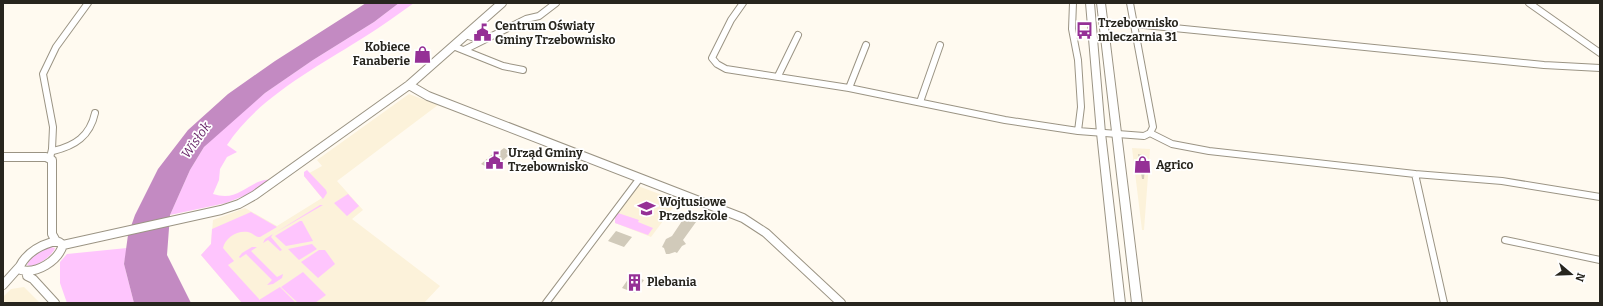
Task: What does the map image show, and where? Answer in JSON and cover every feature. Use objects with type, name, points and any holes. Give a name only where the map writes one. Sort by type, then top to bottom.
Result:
[{"type":"main road","points":[[1090,3],[1101,133],[1120,303]]},
{"type":"main road","points":[[1101,3],[1137,303]]},
{"type":"street","points":[[4,284],[27,272],[39,268],[59,253],[53,162],[51,154],[53,133],[43,74],[45,67],[57,47],[88,3]]},
{"type":"street","points":[[55,303],[27,272],[24,259],[42,245],[57,240],[86,240],[192,217],[230,208],[255,195],[408,86],[502,3]]},
{"type":"street","points":[[464,50],[526,19],[538,16],[556,3]]},
{"type":"street","points":[[743,3],[731,20],[712,58],[717,64],[726,69],[849,88],[1005,120],[1078,131],[1144,136],[1150,133],[1153,127],[1130,3]]},
{"type":"street","points":[[1073,3],[1072,29],[1078,60],[1081,107],[1078,131]]},
{"type":"street","points":[[1529,3],[1600,53]]},
{"type":"street","points":[[1134,24],[1544,65],[1600,68]]},
{"type":"street","points":[[465,35],[482,40]]},
{"type":"street","points":[[778,76],[798,35]]},
{"type":"street","points":[[849,88],[866,45]]},
{"type":"street","points":[[920,102],[940,45]]},
{"type":"street","points":[[452,46],[503,66],[523,70]]},
{"type":"street","points":[[408,86],[428,96],[743,218],[758,226],[841,303]]},
{"type":"street","points":[[3,157],[51,154],[72,145],[85,137],[91,128],[96,112]]},
{"type":"street","points":[[1150,133],[1172,144],[1209,151],[1415,174],[1528,184],[1600,197]]},
{"type":"street","points":[[1415,174],[1444,303]]},
{"type":"street","points":[[546,303],[640,178]]},
{"type":"street","points":[[1505,240],[1600,260]]},
{"type":"shaded area","points":[[399,3],[414,3],[372,32],[290,84],[255,112],[227,145],[237,152],[227,157],[220,169],[219,180],[213,194],[224,196],[231,195],[264,180],[270,180],[251,193],[226,203],[170,215],[190,170],[204,147],[226,126],[265,93],[313,60],[374,22]]},
{"type":"shaded area","points":[[409,94],[438,105],[337,181],[363,210],[352,219],[440,286],[424,303],[242,303],[201,255],[211,244],[213,220],[245,208],[277,226],[322,198],[304,176],[322,166],[317,160]]},
{"type":"shaded area","points":[[1132,148],[1150,149],[1144,230],[1142,230]]},
{"type":"shaded area","points":[[307,170],[326,190],[327,193],[323,199],[304,176],[304,172]]},
{"type":"shaded area","name":"Wojtusiowe Przedszkole","points":[[638,186],[678,201],[651,237],[615,223],[615,216]]},
{"type":"shaded area","points":[[348,194],[359,206],[347,216],[334,203]]},
{"type":"shaded area","points":[[320,205],[323,205],[274,233]]},
{"type":"shaded area","points":[[251,212],[277,227],[260,237],[250,233],[240,232],[229,238],[224,244],[223,248],[234,261],[228,265],[259,300],[280,287],[296,303],[242,303],[201,255],[211,244],[212,229]]},
{"type":"shaded area","points":[[618,213],[639,220],[638,222],[653,228],[648,235],[615,223],[615,216]]},
{"type":"shaded area","points":[[302,221],[313,241],[286,246],[275,236]]},
{"type":"shaded area","points":[[273,234],[271,237],[282,250],[280,251],[268,240],[263,243],[265,239]]},
{"type":"shaded area","points":[[312,244],[317,249],[299,260],[288,249]]},
{"type":"shaded area","points":[[51,247],[55,248],[54,251],[45,260],[33,266],[27,265],[37,253]]},
{"type":"shaded area","points":[[252,247],[257,247],[251,251],[277,277],[283,274],[282,278],[273,284],[267,285],[272,280],[246,254],[240,258],[239,257],[242,253]]},
{"type":"shaded area","points":[[127,248],[124,264],[134,303],[67,303],[60,283],[60,262],[67,254]]},
{"type":"shaded area","points":[[319,250],[325,250],[335,264],[318,278],[301,262]]},
{"type":"shaded area","points":[[303,272],[326,295],[315,303],[298,303],[281,287]]},
{"type":"shaded area","points":[[24,287],[40,303],[3,303],[3,297],[11,289]]},
{"type":"water","name":"Wisłok","points":[[366,3],[399,3],[374,22],[313,60],[265,93],[204,147],[190,170],[170,215],[167,255],[191,303],[134,303],[124,264],[128,235],[135,215],[158,169],[188,130],[228,94],[275,61]]},
{"type":"building","name":"Urząd Gminy Trzebownisko","points":[[504,148],[509,151],[506,154],[509,155],[493,170],[481,164],[497,150],[500,151]]},
{"type":"building","name":"Agrico","points":[[1138,154],[1146,156],[1144,179],[1142,179]]},
{"type":"building","points":[[688,217],[695,219],[694,222],[696,222],[683,240],[686,244],[682,246],[677,253],[666,254],[664,248],[662,247],[666,239],[672,236],[684,218],[687,219]]},
{"type":"building","points":[[616,231],[632,237],[624,247],[608,241]]},
{"type":"building","name":"Plebania","points":[[631,275],[644,280],[635,293],[622,288]]},
{"type":"place","name":"Trzebownisko mleczarnia 31","points":[[1085,30]]},
{"type":"place","name":"Centrum Oświaty Gminy Trzebownisko","points":[[482,33]]},
{"type":"place","name":"Kobiece Fanaberie","points":[[423,54]]},
{"type":"place","name":"Urząd Gminy Trzebownisko","points":[[495,160]]},
{"type":"place","name":"Agrico","points":[[1143,165]]},
{"type":"place","name":"Wojtusiowe Przedszkole","points":[[646,209]]},
{"type":"place","name":"Plebania","points":[[634,282]]}]
